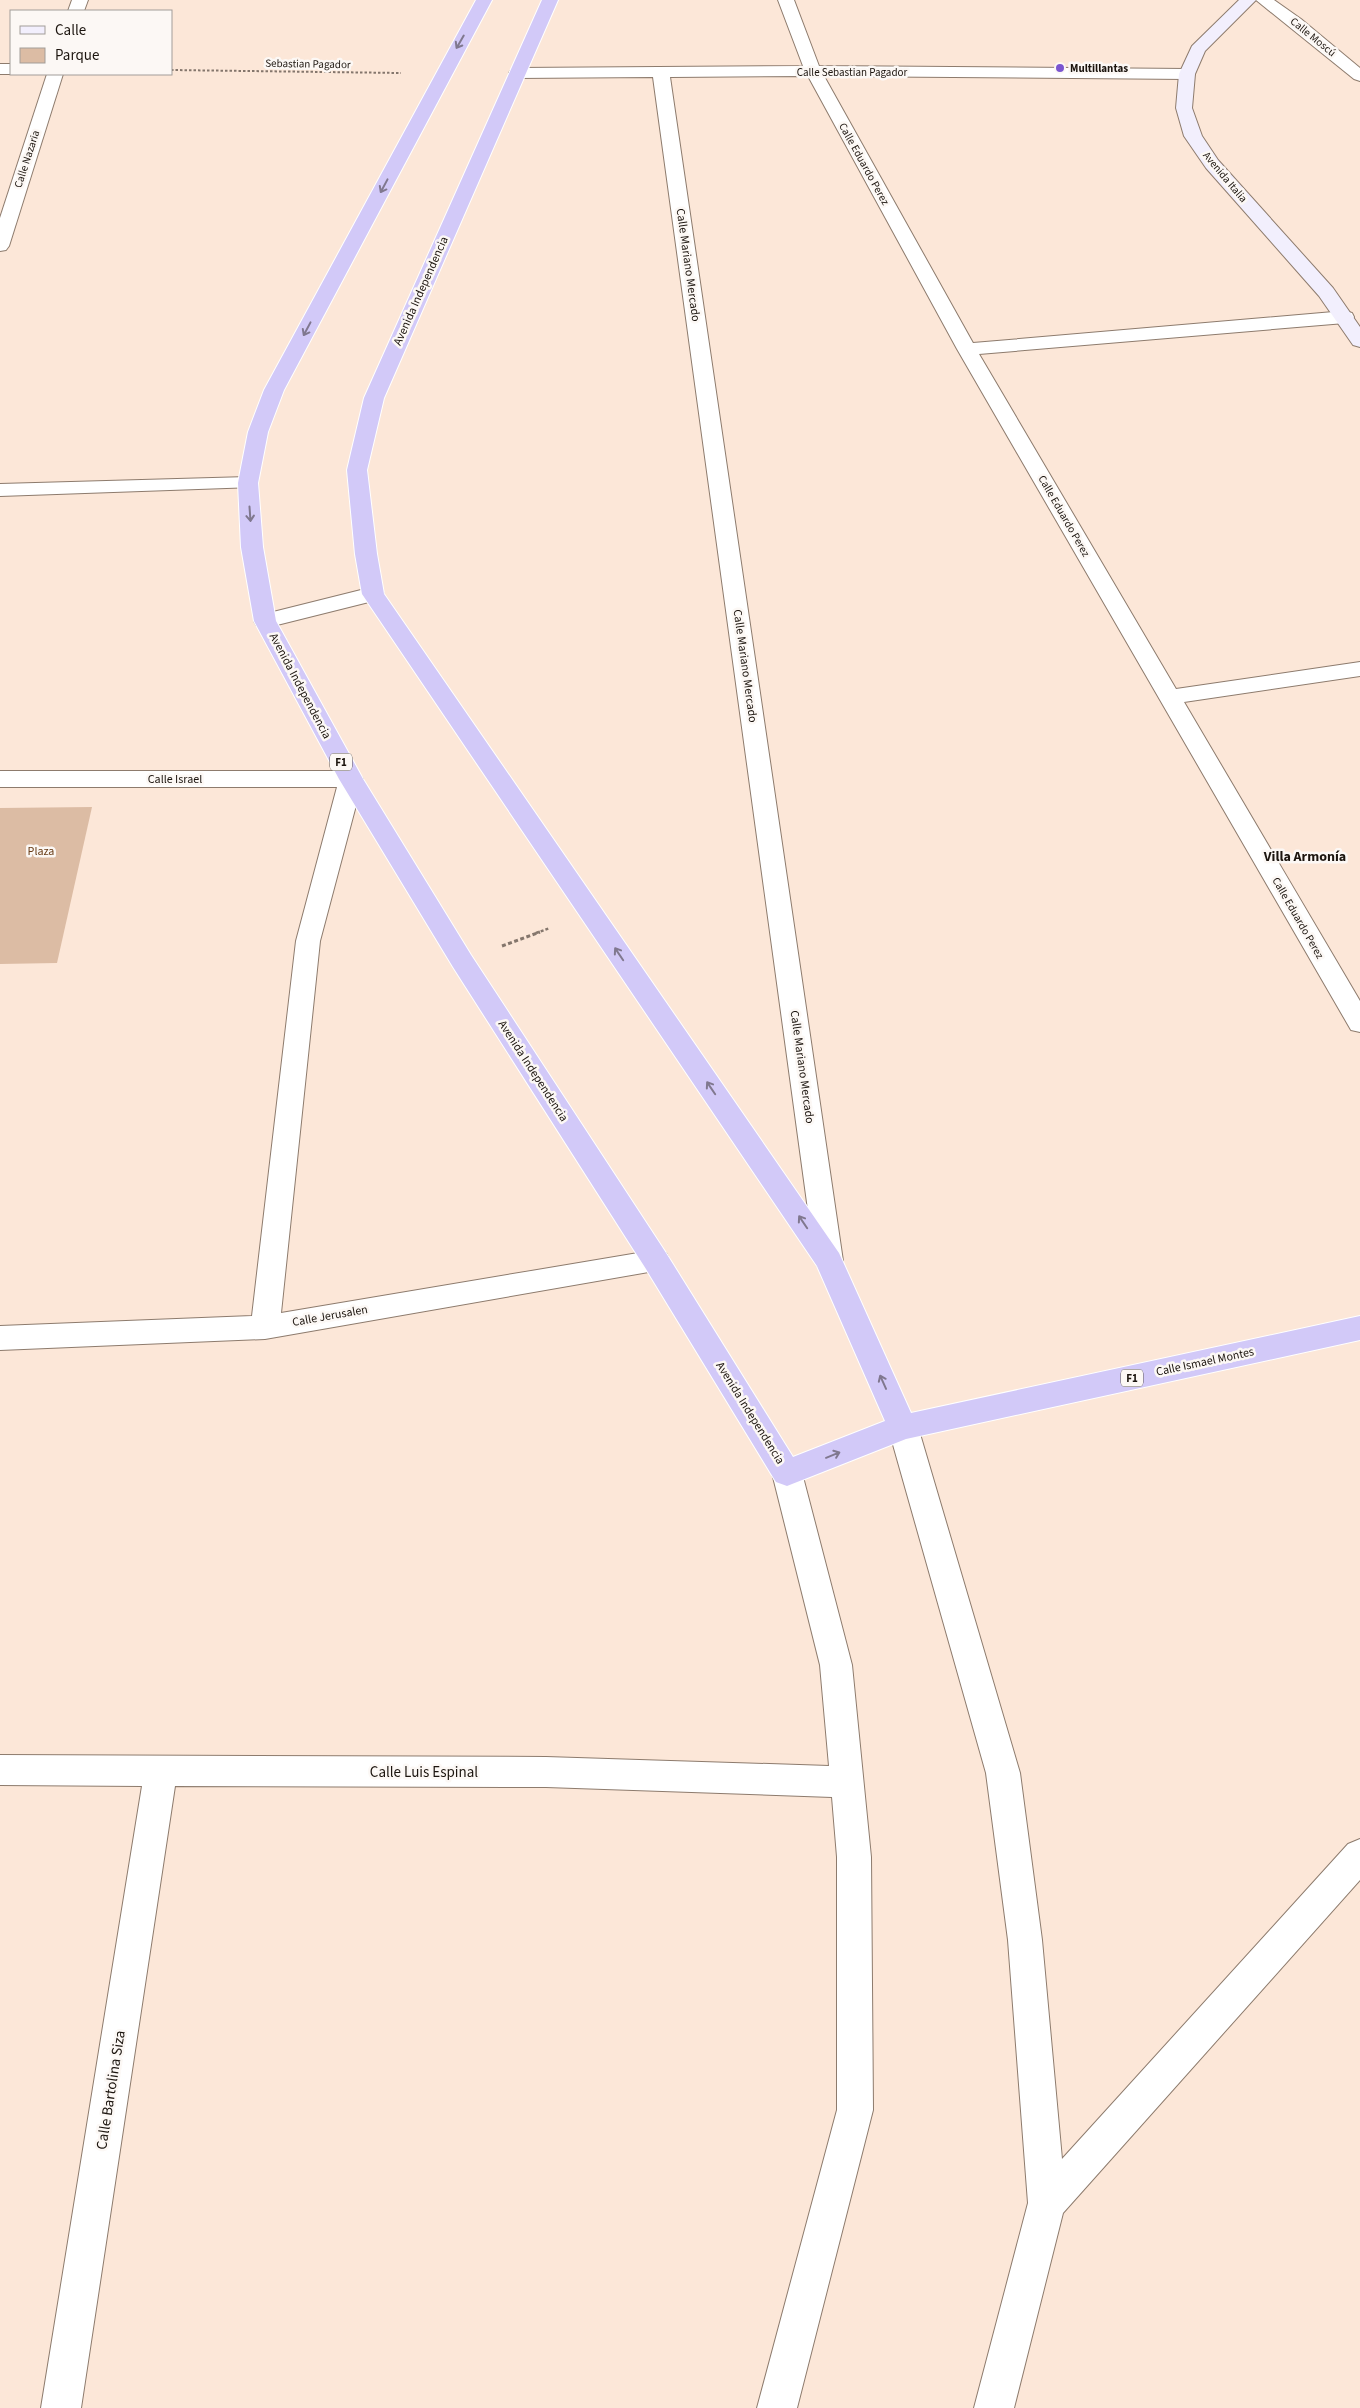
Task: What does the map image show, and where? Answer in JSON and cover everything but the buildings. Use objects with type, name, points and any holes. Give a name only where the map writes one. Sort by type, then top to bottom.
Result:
[{"type":"highway","name":"Avenida Independencia","points":[[484,0],[274,390],[258,432],[248,483],[252,547],[265,621],[350,779],[462,962],[656,1261],[787,1473],[903,1427],[829,1260],[373,594],[366,554],[357,470],[374,398],[550,0]]},
{"type":"highway","name":"Calle Ismael Montes","points":[[903,1427],[1360,1328]]},
{"type":"main road","name":"Avenida Italia","points":[[1248,0],[1198,49],[1187,74],[1184,108],[1193,136],[1212,164],[1326,292],[1360,341]]},
{"type":"street","name":"Calle Eduardo Perez","points":[[786,0],[813,71],[967,349],[1168,697],[1360,1023]]},
{"type":"street","name":"Calle Moscú","points":[[1264,0],[1295,22],[1360,76]]},
{"type":"street","name":"Calle Sebastian Pagador","points":[[517,73],[813,71],[1187,74]]},
{"type":"street","name":"Calle Mariano Mercado","points":[[661,72],[829,1260]]},
{"type":"street","name":"Calle Nazaria","points":[[0,246],[3,223],[55,75]]},
{"type":"street","points":[[967,349],[1344,317]]},
{"type":"street","points":[[0,490],[248,483]]},
{"type":"street","points":[[265,621],[373,594]]},
{"type":"street","points":[[1168,697],[1360,669]]},
{"type":"street","name":"Calle Israel","points":[[0,779],[350,779]]},
{"type":"street","points":[[265,1327],[308,941],[350,779]]},
{"type":"street","name":"Calle Jerusalen","points":[[0,1338],[265,1327],[656,1261]]},
{"type":"street","points":[[903,1427],[1003,1773],[1025,1940],[1047,2202],[994,2408]]},
{"type":"street","points":[[776,2408],[855,2110],[854,1857],[836,1666],[787,1473]]},
{"type":"street","name":"Calle Luis Espinal","points":[[0,1770],[546,1772],[847,1782]]},
{"type":"street","name":"Calle Bartolina Siza","points":[[61,2408],[161,1772]]},
{"type":"street","points":[[1047,2202],[1360,1855]]},
{"type":"path","name":"Sebastian Pagador","points":[[172,70],[444,73]]},
{"type":"path","points":[[462,962],[590,913]]},
{"type":"green space","name":"Plaza","points":[[92,807],[57,963],[0,964],[0,808]]},
{"type":"place","name":"Multillantas","points":[[1060,68]]},
{"type":"district","name":"Villa Armonía","points":[[1305,857]]}]
